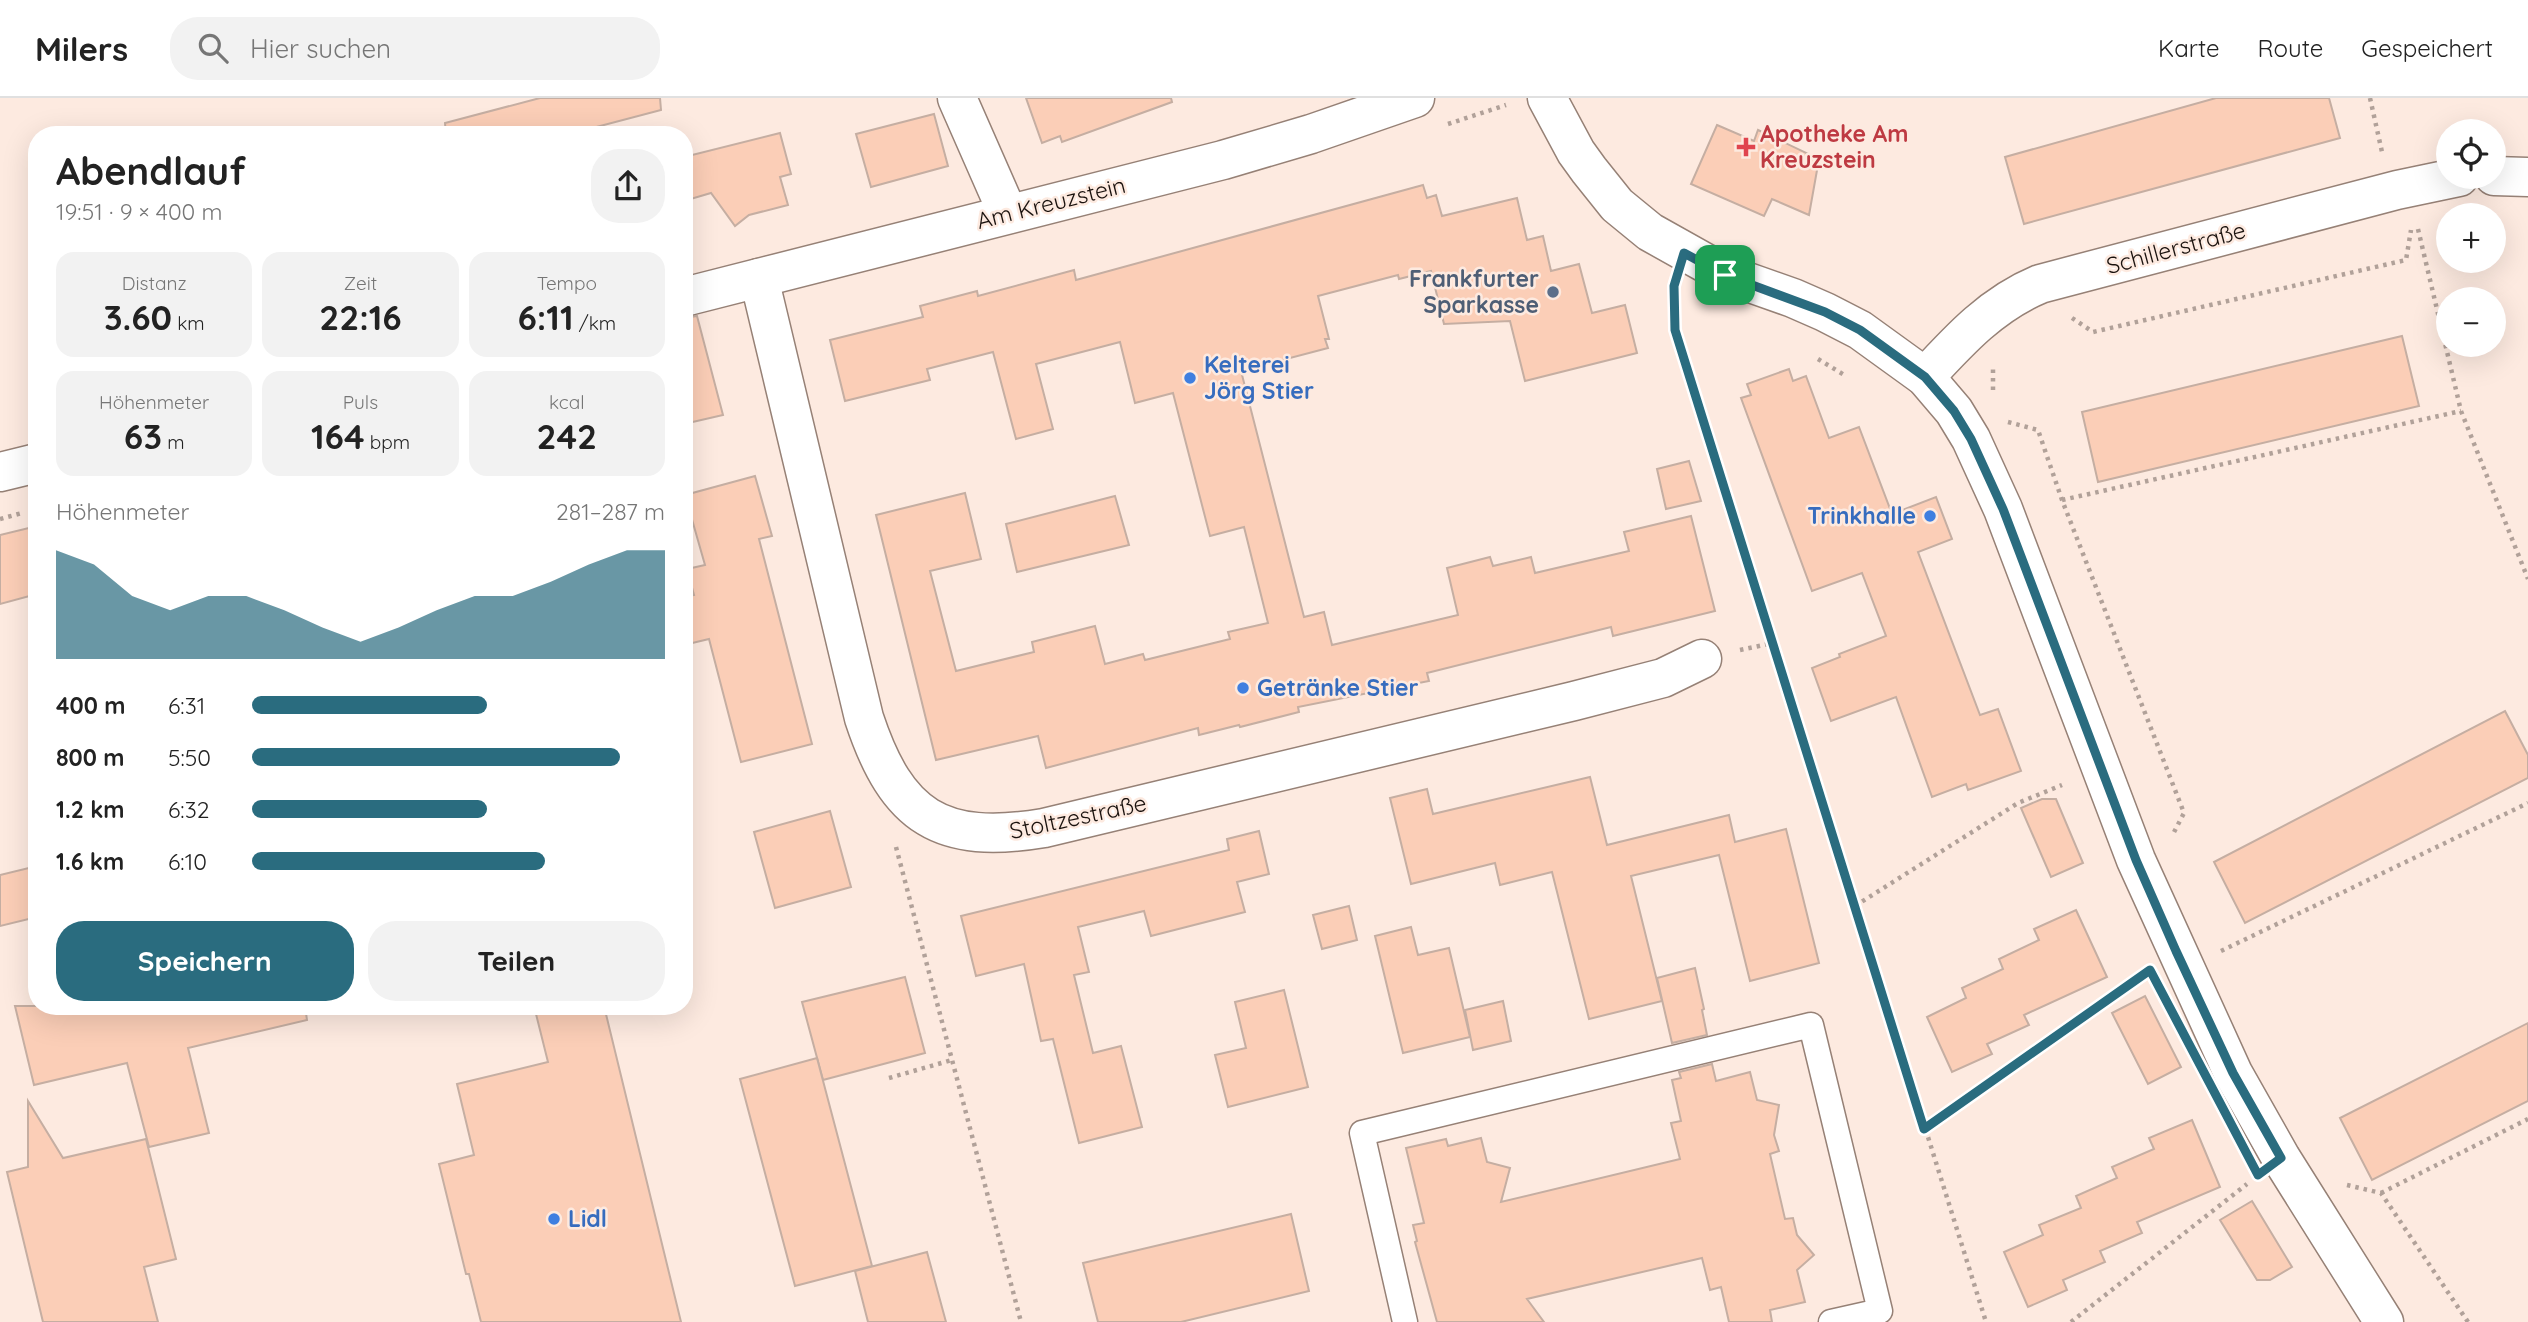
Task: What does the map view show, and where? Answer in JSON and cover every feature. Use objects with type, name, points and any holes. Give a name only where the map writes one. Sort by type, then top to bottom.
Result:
[{"type":"street","points":[[957,98],[1008,214]]},
{"type":"street","name":"Am Kreuzstein","points":[[693,295],[1223,160],[1311,134],[1415,98]]},
{"type":"street","points":[[1547,98],[1576,152],[1628,216],[1684,253],[1725,275],[1825,312],[1860,330],[1925,377],[1954,411],[1977,451],[2003,509],[2136,860],[2233,1073],[2281,1158],[2384,1322]]},
{"type":"street","points":[[2506,176],[2528,177]]},
{"type":"street","name":"Schillerstraße","points":[[1925,377],[1965,333],[1996,307],[2018,293],[2040,284],[2406,202],[2436,188]]},
{"type":"street","name":"Stoltzestraße","points":[[759,278],[864,718],[881,763],[903,797],[916,810],[949,828],[977,833],[1010,834],[1044,828],[1574,701],[1663,678],[1702,659]]},
{"type":"street","points":[[0,472],[28,465]]},
{"type":"lane","points":[[1405,1322],[1362,1133],[1811,1024],[1880,1311],[1832,1322]]},
{"type":"path","points":[[2370,98],[2383,155],[2406,202],[2461,411],[2528,579]]},
{"type":"path","points":[[2071,318],[2093,332],[2406,260],[2406,202]]},
{"type":"path","points":[[1686,292],[1674,286],[1675,330],[1986,1322]]},
{"type":"path","points":[[1811,355],[1847,376]]},
{"type":"path","points":[[1993,359],[1993,401]]},
{"type":"path","points":[[2062,500],[2461,411]]},
{"type":"path","points":[[1998,419],[2038,430],[2062,500],[2184,813],[2169,842]]},
{"type":"path","points":[[0,519],[24,513]]},
{"type":"path","points":[[1855,906],[2018,803],[2101,768]]},
{"type":"path","points":[[2217,953],[2528,803]]},
{"type":"path","points":[[916,810],[891,830],[1021,1322]]},
{"type":"path","points":[[1924,1129],[2176,951]]},
{"type":"path","points":[[889,1078],[952,1060]]},
{"type":"path","points":[[2337,1182],[2381,1193],[2528,1119]]},
{"type":"path","points":[[2071,1322],[2281,1158]]},
{"type":"path","points":[[2381,1193],[2468,1322]]},
{"type":"building","points":[[540,98],[660,98],[661,110],[600,126],[445,126],[445,123]]},
{"type":"building","points":[[1026,98],[1171,98],[1172,102],[1062,142],[1060,136],[1042,143]]},
{"type":"building","points":[[2216,98],[2329,98],[2340,138],[2024,224],[2005,157]]},
{"type":"building","points":[[934,114],[948,166],[871,187],[856,134]]},
{"type":"building","points":[[1717,125],[1754,141],[1758,130],[1819,159],[1809,215],[1772,199],[1764,216],[1691,184]]},
{"type":"building","points":[[780,133],[791,174],[780,177],[788,205],[749,215],[735,226],[711,193],[693,198],[693,155]]},
{"type":"building","points":[[1423,185],[1427,198],[1436,195],[1442,216],[1517,198],[1527,240],[1543,236],[1551,271],[1579,264],[1592,313],[1625,305],[1637,353],[1525,381],[1510,321],[1444,324],[1431,271],[1399,279],[1398,275],[1318,296],[1329,339],[1325,339],[1328,348],[1241,371],[1304,617],[1324,612],[1332,645],[1458,615],[1447,568],[1490,557],[1493,566],[1531,557],[1535,573],[1629,551],[1624,532],[1691,516],[1715,611],[1613,636],[1611,627],[1427,673],[1429,681],[1298,707],[1299,712],[1240,727],[1239,725],[1199,735],[1198,728],[1046,768],[1038,736],[936,760],[876,515],[965,493],[981,559],[930,571],[956,671],[1034,652],[1032,642],[1095,626],[1105,664],[1143,654],[1145,660],[1230,639],[1228,632],[1268,623],[1244,527],[1210,536],[1173,393],[1135,403],[1120,342],[1036,364],[1053,429],[1016,439],[993,352],[927,369],[930,380],[845,401],[830,340],[923,317],[920,306],[977,291],[978,296],[1074,270],[1076,280]]},
{"type":"building","points":[[697,316],[723,415],[693,422],[693,317]]},
{"type":"building","points":[[2402,336],[2419,406],[2098,482],[2082,412]]},
{"type":"building","points":[[1789,369],[1793,381],[1806,376],[1829,438],[1859,427],[1892,514],[1936,497],[1952,539],[1918,552],[1980,715],[1998,709],[2021,771],[1968,790],[1966,784],[1932,797],[1896,697],[1831,721],[1812,668],[1840,657],[1839,654],[1886,636],[1862,573],[1812,591],[1741,398],[1751,395],[1747,384]]},
{"type":"building","points":[[1689,461],[1701,501],[1666,509],[1657,469]]},
{"type":"building","points":[[755,476],[772,536],[759,539],[812,744],[741,762],[709,639],[693,643],[693,568],[705,565],[693,523],[693,493]]},
{"type":"building","points":[[1115,496],[1129,545],[1017,572],[1006,524]]},
{"type":"building","points":[[28,528],[28,596],[0,604],[0,535]]},
{"type":"building","points":[[2505,711],[2528,755],[2528,778],[2245,923],[2214,862]]},
{"type":"building","points":[[1590,777],[1607,845],[1729,815],[1735,842],[1786,829],[1819,963],[1750,981],[1719,855],[1631,876],[1662,1001],[1589,1019],[1552,872],[1500,885],[1495,863],[1411,884],[1390,798],[1427,789],[1433,814]]},
{"type":"building","points":[[2042,799],[2056,799],[2083,863],[2051,877],[2021,808]]},
{"type":"building","points":[[830,811],[851,887],[775,908],[754,832]]},
{"type":"building","points":[[1259,831],[1269,874],[1237,882],[1245,912],[1151,936],[1144,911],[1078,927],[1089,972],[1074,975],[1093,1053],[1121,1046],[1142,1127],[1079,1143],[1053,1039],[1041,1041],[1024,964],[976,976],[961,916],[1229,850],[1227,839]]},
{"type":"building","points":[[28,868],[28,919],[0,926],[0,875]]},
{"type":"building","points":[[1349,906],[1357,940],[1322,949],[1313,915]]},
{"type":"building","points":[[2076,910],[2107,977],[2024,1015],[2029,1025],[1987,1044],[1992,1054],[1952,1072],[1927,1017],[1966,998],[1962,988],[2003,969],[1999,959],[2039,940],[2034,929]]},
{"type":"building","points":[[1411,927],[1418,955],[1449,948],[1470,1037],[1403,1053],[1375,936]]},
{"type":"building","points":[[1695,968],[1707,1035],[1672,1043],[1657,978]]},
{"type":"building","points":[[905,977],[925,1053],[823,1080],[802,1002]]},
{"type":"building","points":[[1284,990],[1308,1087],[1228,1107],[1215,1055],[1246,1048],[1235,1002]]},
{"type":"building","points":[[2145,996],[2181,1067],[2148,1084],[2112,1013]]},
{"type":"building","points":[[1503,1001],[1511,1041],[1473,1050],[1465,1010]]},
{"type":"building","points":[[15,1006],[28,1006],[28,1015],[306,1015],[307,1020],[188,1048],[209,1133],[149,1147],[127,1063],[34,1085]]},
{"type":"building","name":"Lidl","points":[[536,1015],[606,1015],[681,1322],[481,1322],[469,1274],[466,1274],[439,1164],[474,1155],[457,1084],[548,1062]]},
{"type":"building","points":[[2528,1023],[2528,1101],[2372,1180],[2340,1118]]},
{"type":"building","points":[[817,1058],[872,1266],[795,1286],[740,1079]]},
{"type":"building","points":[[1712,1064],[1716,1081],[1750,1072],[1757,1100],[1779,1105],[1774,1135],[1779,1151],[1770,1154],[1785,1219],[1793,1218],[1797,1235],[1814,1255],[1797,1270],[1805,1302],[1770,1310],[1772,1322],[1729,1322],[1721,1287],[1710,1290],[1702,1258],[1527,1299],[1544,1322],[1437,1322],[1415,1242],[1417,1241],[1413,1225],[1424,1223],[1406,1148],[1446,1139],[1448,1146],[1481,1138],[1487,1162],[1510,1168],[1501,1202],[1680,1159],[1671,1123],[1681,1121],[1672,1080],[1681,1078],[1679,1072]]},
{"type":"building","points":[[28,1101],[63,1158],[146,1139],[176,1259],[144,1267],[158,1322],[43,1322],[7,1172],[28,1167]]},
{"type":"building","points":[[2192,1120],[2220,1187],[2137,1222],[2142,1233],[2100,1251],[2105,1262],[2063,1280],[2067,1290],[2028,1307],[2004,1252],[2043,1235],[2039,1225],[2081,1208],[2076,1196],[2117,1178],[2112,1167],[2154,1149],[2149,1138]]},
{"type":"building","points":[[2252,1201],[2292,1267],[2270,1280],[2257,1280],[2220,1220]]},
{"type":"building","points":[[1291,1214],[1309,1291],[1181,1322],[1098,1322],[1083,1263]]},
{"type":"building","points":[[927,1252],[946,1322],[868,1322],[855,1271]]},
{"type":"place","name":"Apotheke Am Kreuzstein","points":[[1746,147]]},
{"type":"place","name":"Frankfurter Sparkasse","points":[[1553,292]]},
{"type":"place","name":"Kelterei Jörg Stier","points":[[1190,378]]},
{"type":"place","name":"Trinkhalle","points":[[1930,516]]},
{"type":"place","name":"Getränke Stier","points":[[1243,688]]},
{"type":"place","name":"Lidl","points":[[554,1219]]},
{"type":"route","points":[[1684,253],[1725,275],[1793,298],[1860,330],[1925,377],[1954,411],[1971,439],[2003,509],[2136,860],[2233,1073],[2281,1158],[2258,1175],[2150,970],[1924,1129],[1675,330],[1674,286],[1684,253]]}]
